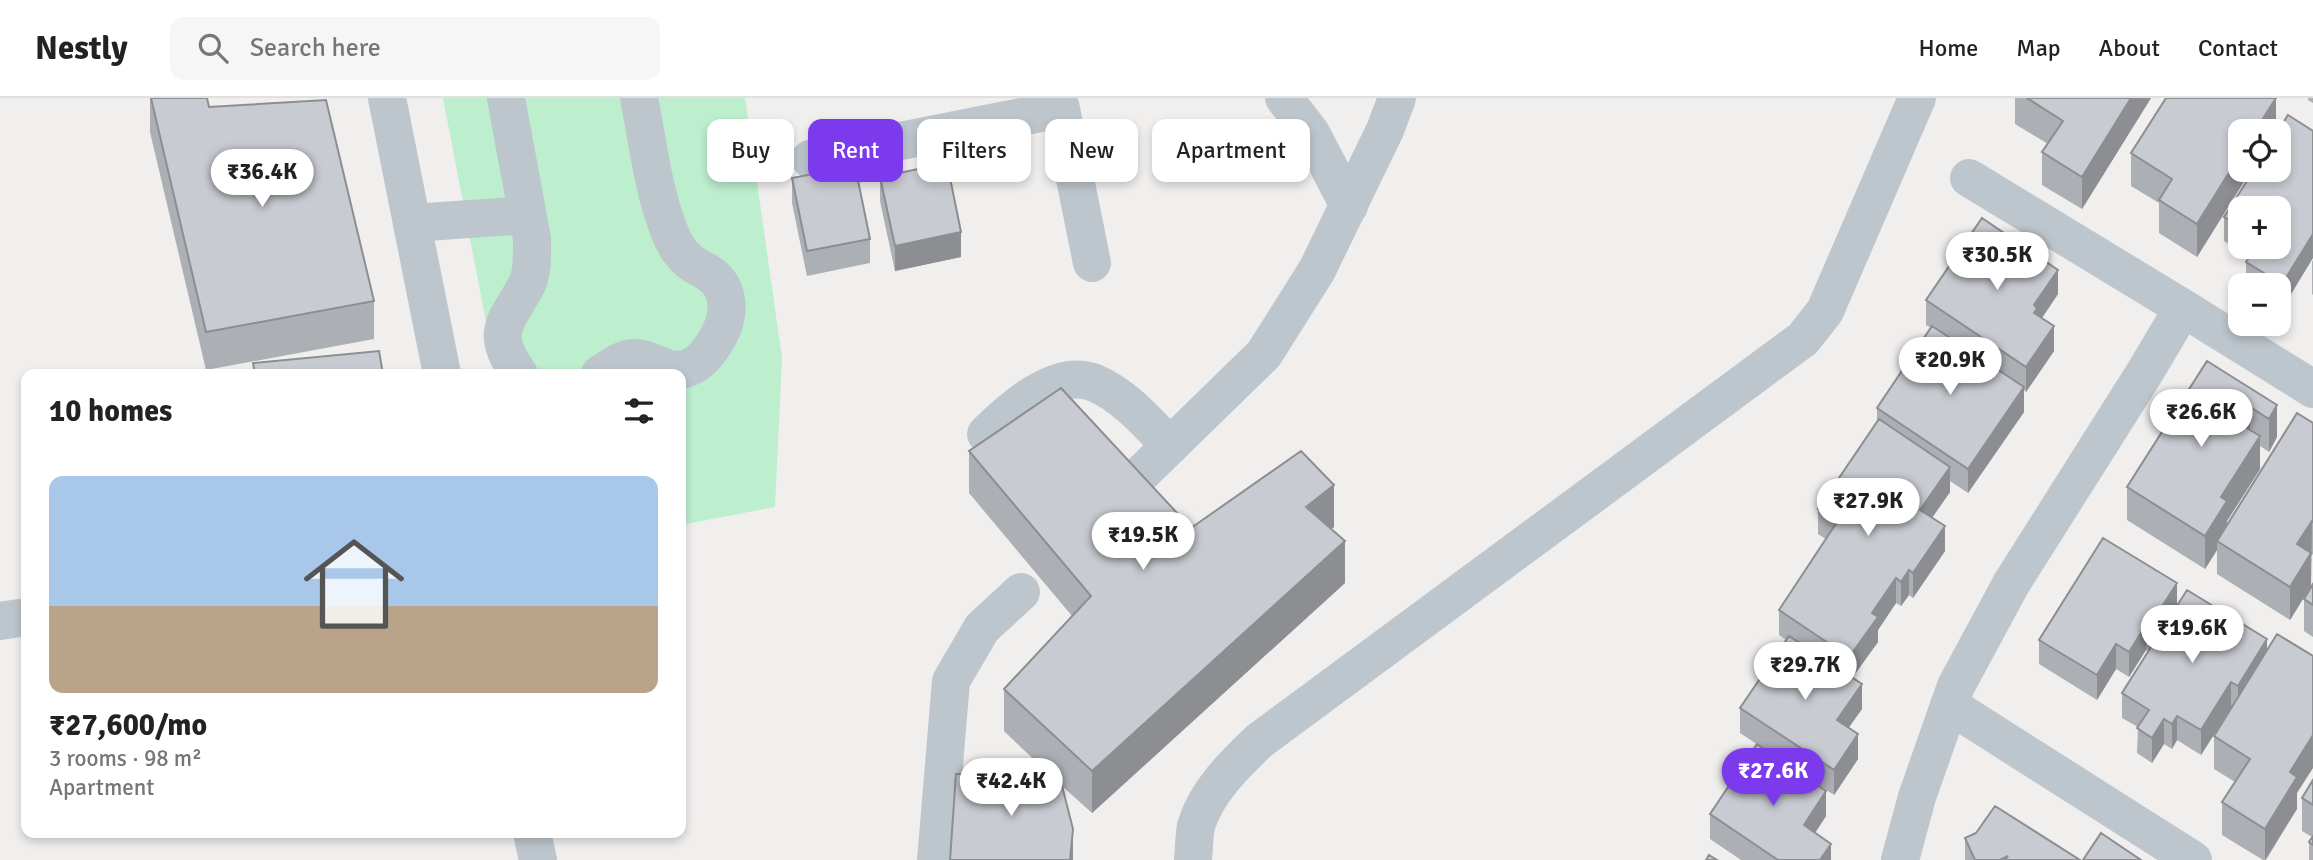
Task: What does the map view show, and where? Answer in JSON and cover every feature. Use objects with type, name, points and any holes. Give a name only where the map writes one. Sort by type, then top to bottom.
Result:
[{"type":"street","points":[[387,98],[441,369]]},
{"type":"street","points":[[506,98],[532,250],[528,283],[504,322],[505,351],[516,369]]},
{"type":"street","points":[[609,369],[636,358],[667,369],[691,367],[711,350],[727,314],[725,294],[718,281],[688,260],[674,243],[662,212],[639,98]]},
{"type":"street","points":[[1284,98],[1301,117],[1349,206]]},
{"type":"street","points":[[1141,474],[1264,354],[1317,270],[1385,130],[1397,98]]},
{"type":"street","points":[[1193,860],[1196,826],[1213,791],[1259,741],[1803,339],[1825,311],[1917,98]]},
{"type":"street","points":[[903,139],[1060,104],[1092,263]]},
{"type":"street","points":[[1969,178],[2313,389]]},
{"type":"street","points":[[412,223],[527,215]]},
{"type":"street","points":[[1900,860],[1917,797],[1956,686],[2011,584],[2183,309]]},
{"type":"street","points":[[986,434],[1028,396],[1073,381],[1093,382],[1116,395],[1138,413],[1170,446]]},
{"type":"street","points":[[936,860],[951,681],[982,628],[1021,592]]},
{"type":"street","points":[[1949,705],[2193,860]]},
{"type":"street","points":[[534,838],[538,860]]},
{"type":"green space","points":[[443,98],[745,98],[748,119],[707,119],[707,182],[757,182],[782,358],[775,507],[686,524],[686,369],[495,369]]},
{"type":"building","points":[[151,98],[207,98],[209,107],[326,100],[374,301],[206,332]]},
{"type":"building","points":[[2027,98],[2131,98],[2082,177],[2042,152],[2063,121]]},
{"type":"building","points":[[2166,98],[2276,98],[2263,119],[2228,119],[2228,174],[2197,224],[2159,200],[2172,179],[2131,153]]},
{"type":"building","points":[[2288,115],[2313,131],[2313,234],[2289,273],[2264,273],[2246,262],[2248,259],[2291,259],[2291,196],[2237,196],[2246,182],[2291,182],[2291,119],[2286,119]]},
{"type":"building","points":[[917,169],[917,182],[951,182],[961,232],[895,246],[881,182],[903,182],[903,172]]},
{"type":"building","points":[[808,175],[808,182],[858,182],[870,239],[807,251],[794,178]]},
{"type":"building","points":[[1982,218],[2058,270],[2034,305],[2037,308],[2034,313],[2054,326],[2026,367],[1926,300]]},
{"type":"building","points":[[1932,326],[2024,387],[1968,469],[1877,408]]},
{"type":"building","points":[[379,351],[382,369],[254,369],[253,363]]},
{"type":"building","points":[[2207,361],[2277,405],[2269,419],[2250,407],[2240,424],[2260,436],[2221,497],[2227,501],[2205,536],[2127,487]]},
{"type":"building","points":[[1061,388],[1191,528],[1301,451],[1334,485],[1306,507],[1345,541],[1092,771],[1004,689],[1091,596],[969,451]]},
{"type":"building","points":[[2297,413],[2313,423],[2313,522],[2297,544],[2311,553],[2290,587],[2217,541]]},
{"type":"building","points":[[1879,419],[1950,467],[1920,510],[1945,526],[1913,573],[1909,570],[1901,582],[1896,578],[1872,613],[1878,617],[1849,657],[1779,610],[1837,522],[1818,509]]},
{"type":"building","points":[[2103,538],[2177,583],[2149,627],[2146,625],[2129,652],[2116,644],[2097,675],[2039,640]]},
{"type":"building","points":[[2313,584],[2313,605],[2304,599]]},
{"type":"building","points":[[2187,590],[2267,639],[2238,686],[2231,682],[2201,730],[2177,716],[2172,724],[2164,719],[2152,738],[2137,728],[2149,710],[2122,693]]},
{"type":"building","points":[[2277,634],[2313,656],[2313,735],[2290,772],[2297,777],[2265,829],[2222,802],[2250,759],[2214,736]]},
{"type":"building","points":[[1789,636],[1862,684],[1837,720],[1858,734],[1834,770],[1740,708]]},
{"type":"building","points":[[1757,744],[1826,791],[1804,825],[1831,844],[1820,860],[1778,860],[1710,814]]},
{"type":"building","points":[[956,774],[1059,774],[1073,829],[1070,860],[950,860]]},
{"type":"building","points":[[2313,780],[2313,805],[2302,798]]},
{"type":"building","points":[[1995,806],[2080,860],[2005,860],[2008,856],[2000,860],[1975,860],[1965,838],[1976,833]]},
{"type":"building","points":[[2101,833],[2141,860],[2083,860]]}]
